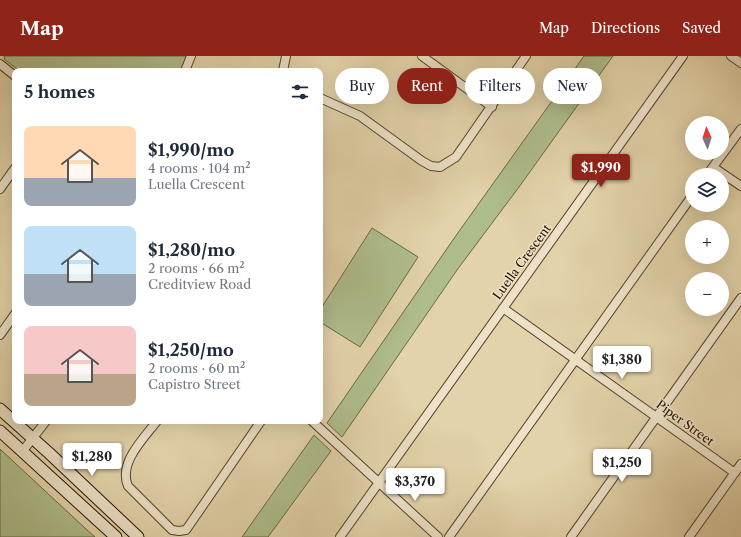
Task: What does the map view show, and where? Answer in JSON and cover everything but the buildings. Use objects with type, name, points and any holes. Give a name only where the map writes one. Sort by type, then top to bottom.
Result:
[{"type":"main road","points":[[0,409],[12,420]]},
{"type":"main road","points":[[16,424],[138,537]]},
{"type":"main road","points":[[0,431],[116,537]]},
{"type":"street","points":[[186,68],[191,56]]},
{"type":"street","points":[[283,68],[286,56]]},
{"type":"street","points":[[422,56],[492,107]]},
{"type":"street","points":[[323,99],[360,116],[422,161],[431,166],[440,168],[456,157],[526,56]]},
{"type":"street","name":"Luella Crescent","points":[[340,537],[683,56]]},
{"type":"street","points":[[731,56],[741,63]]},
{"type":"street","points":[[0,64],[12,74]]},
{"type":"street","points":[[741,129],[713,167],[741,186]]},
{"type":"street","points":[[0,189],[12,172]]},
{"type":"street","points":[[449,537],[685,206]]},
{"type":"street","points":[[571,537],[741,298]]},
{"type":"street","name":"Piper Street","points":[[503,308],[735,473]]},
{"type":"street","points":[[0,335],[12,318]]},
{"type":"street","points":[[22,452],[44,424]]},
{"type":"street","points":[[155,424],[139,444],[126,467],[125,480],[128,486],[172,530],[179,531],[186,530],[259,424]]},
{"type":"street","points":[[315,424],[438,537]]},
{"type":"street","points":[[689,537],[741,464]]},
{"type":"green space","points":[[4,56],[185,56],[186,58],[181,68],[16,68],[5,60]]},
{"type":"green space","points":[[584,56],[613,56],[602,71],[602,68],[575,68]]},
{"type":"green space","points":[[550,104],[579,104],[457,270],[342,437],[327,423],[455,237]]},
{"type":"green space","points":[[372,228],[418,257],[360,347],[323,324],[323,305]]},
{"type":"green space","points":[[314,435],[331,451],[268,537],[242,537]]},
{"type":"green space","points":[[0,449],[86,529],[95,537],[0,537]]}]
